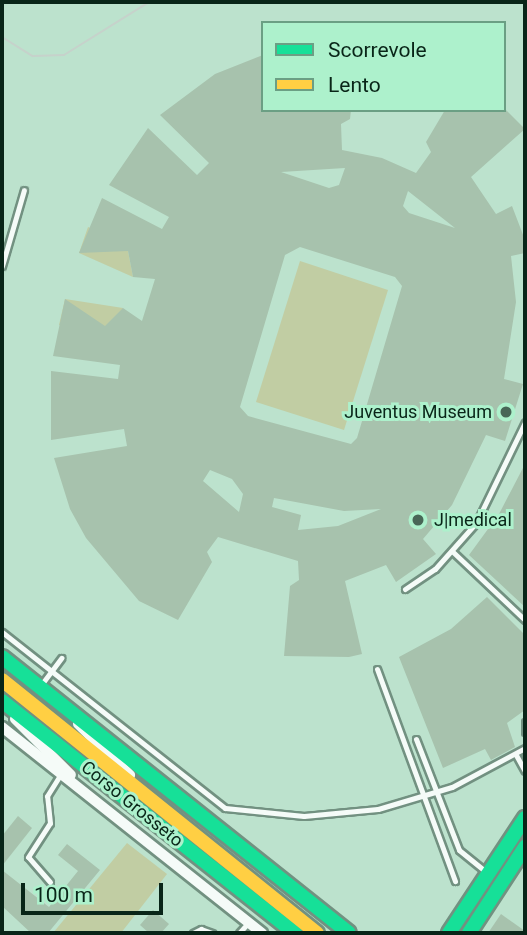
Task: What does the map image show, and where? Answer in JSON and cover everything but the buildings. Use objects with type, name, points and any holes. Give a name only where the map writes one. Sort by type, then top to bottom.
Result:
[{"type":"main road","name":"Corso Grosseto","points":[[2,657],[242,840],[349,933]]},
{"type":"main road","name":"Corso Grosseto","points":[[2,680],[317,933]]},
{"type":"main road","name":"Corso Grosseto","points":[[2,701],[295,933]]},
{"type":"main road","points":[[449,933],[525,818]]},
{"type":"main road","points":[[469,933],[525,848]]},
{"type":"street","name":"Corso Grosseto","points":[[62,705],[153,801]]},
{"type":"street","name":"Corso Grosseto","points":[[2,707],[85,793]]},
{"type":"street","name":"Corso Grosseto","points":[[2,727],[262,933]]},
{"type":"lane","points":[[2,266],[24,190]]},
{"type":"lane","points":[[405,589],[453,551],[491,500],[525,422]]},
{"type":"lane","points":[[453,551],[525,620]]},
{"type":"lane","points":[[2,632],[225,808],[297,816],[343,814],[437,792],[516,755],[525,748]]},
{"type":"lane","points":[[39,687],[61,658]]},
{"type":"lane","points":[[377,669],[455,881]]},
{"type":"lane","points":[[525,722],[525,732]]},
{"type":"lane","points":[[416,739],[459,850],[489,874]]},
{"type":"lane","points":[[516,755],[525,771]]},
{"type":"lane","points":[[50,882],[28,857],[50,823],[47,796],[61,774]]},
{"type":"lane","points":[[239,933],[248,923]]},
{"type":"lane","points":[[192,933],[201,929],[212,933]]},
{"type":"green space","points":[[88,227],[147,253],[128,251],[133,277],[79,253]]},
{"type":"green space","points":[[300,261],[388,290],[344,430],[256,402]]},
{"type":"green space","points":[[65,299],[123,308],[119,336],[59,325]]},
{"type":"green space","points":[[127,843],[167,874],[121,933],[53,933]]},
{"type":"tram line","points":[[2,37],[33,56],[64,55],[149,2]]},
{"type":"traffic: fast","points":[[2,657],[349,933]]},
{"type":"traffic: fast","points":[[2,701],[295,933]]},
{"type":"traffic: fast","points":[[449,933],[525,818]]},
{"type":"traffic: fast","points":[[469,933],[525,847]]},
{"type":"traffic: slow","points":[[2,680],[317,933]]},
{"type":"place","name":"Juventus Museum","points":[[506,412]]},
{"type":"place","name":"J|medical","points":[[418,520]]}]
